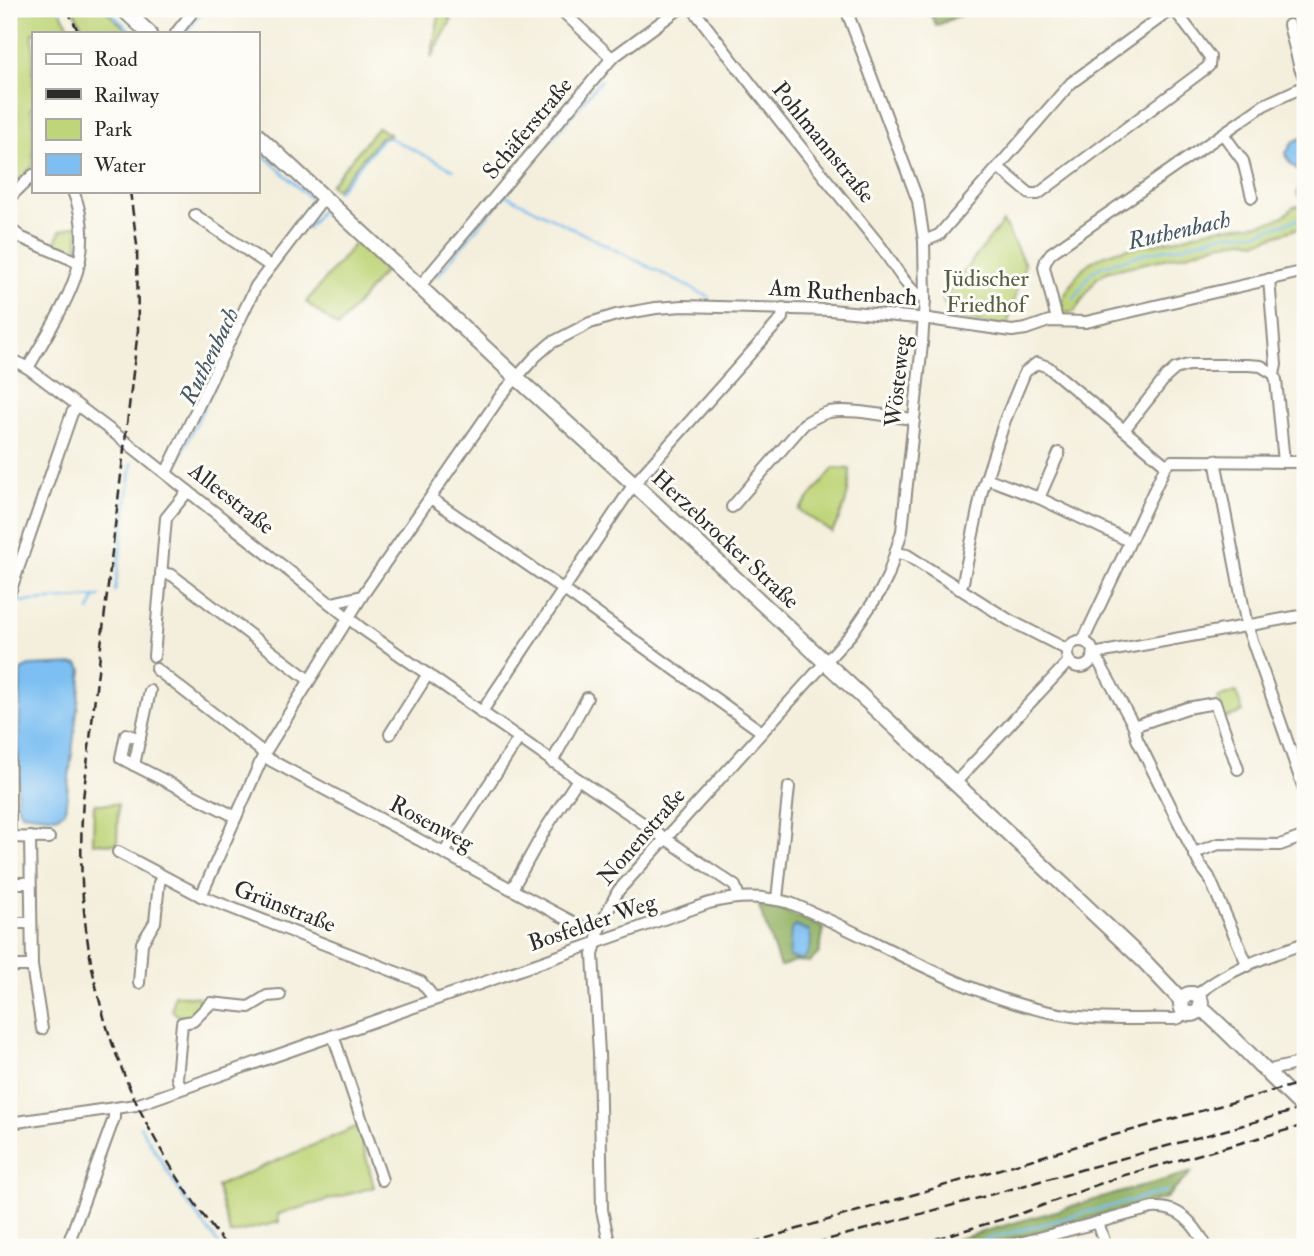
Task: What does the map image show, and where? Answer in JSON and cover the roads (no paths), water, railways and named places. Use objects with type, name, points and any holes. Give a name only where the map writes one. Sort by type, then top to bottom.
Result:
[{"type":"main road","points":[[123,9],[148,32]]},
{"type":"main road","name":"Herzebrocker Straße","points":[[259,137],[955,783],[1161,978],[1167,979],[1256,1068],[1266,1073],[1305,1109]]},
{"type":"street","points":[[178,32],[195,9]]},
{"type":"street","points":[[560,9],[612,58]]},
{"type":"street","name":"Schäferstraße","points":[[419,287],[612,58],[679,9]]},
{"type":"street","name":"Pohlmannstraße","points":[[693,9],[914,292],[925,299]]},
{"type":"street","name":"Wösteweg","points":[[825,663],[852,633],[874,601],[897,553],[902,531],[925,318],[924,241],[918,201],[846,9]]},
{"type":"street","points":[[924,241],[939,235],[998,167],[1071,83],[1173,9],[1210,57],[1209,66],[1038,194],[1030,194],[998,167]]},
{"type":"street","points":[[1289,25],[1305,79]]},
{"type":"street","points":[[1057,320],[1044,267],[1051,253],[1264,106],[1305,86]]},
{"type":"street","points":[[1223,134],[1243,161],[1252,197]]},
{"type":"street","points":[[9,198],[32,176]]},
{"type":"street","points":[[28,368],[63,306],[80,263],[83,250],[82,226],[73,192]]},
{"type":"street","points":[[166,473],[256,286],[324,197]]},
{"type":"street","points":[[195,215],[270,266]]},
{"type":"street","points":[[9,228],[22,238],[80,263]]},
{"type":"street","name":"Am Ruthenbach","points":[[201,896],[264,754],[362,596],[516,377],[551,343],[590,323],[616,315],[683,306],[783,308],[925,318],[1012,331],[1057,320],[1086,322],[1305,271]]},
{"type":"street","points":[[1269,279],[1276,365],[1274,374],[1284,462]]},
{"type":"street","points":[[481,713],[634,484],[782,318],[783,308]]},
{"type":"street","name":"Alleestraße","points":[[9,358],[28,368],[166,473],[350,618],[481,713],[735,886],[739,897]]},
{"type":"street","points":[[959,589],[963,582],[986,478],[1005,420],[1025,372],[1037,363],[1048,367],[1166,465]]},
{"type":"street","points":[[1124,430],[1175,369],[1188,365],[1248,365],[1261,366],[1274,374]]},
{"type":"street","points":[[9,595],[77,406]]},
{"type":"street","points":[[732,507],[804,424],[817,416],[842,412],[914,419]]},
{"type":"street","points":[[1038,498],[1059,453]]},
{"type":"street","points":[[1215,460],[1247,625],[1305,792]]},
{"type":"street","points":[[1083,641],[1166,465],[1172,461],[1215,460],[1305,462]]},
{"type":"street","points":[[986,478],[1038,498],[1129,541]]},
{"type":"street","points":[[154,656],[166,518],[188,491]]},
{"type":"street","points":[[432,499],[762,732]]},
{"type":"street","points":[[897,553],[907,555],[947,579],[1069,656],[1082,667],[1092,656],[1305,615]]},
{"type":"street","points":[[162,573],[172,575],[309,680]]},
{"type":"street","points":[[332,603],[362,596]]},
{"type":"street","points":[[955,783],[1069,656],[1076,641],[1083,641],[1090,646],[1092,656],[1099,662],[1134,726],[1137,739],[1194,853],[1209,877],[1248,966]]},
{"type":"street","name":"Nonenstraße","points":[[610,1247],[602,1210],[599,1053],[593,955],[603,918],[618,891],[825,663]]},
{"type":"street","name":"Rosenweg","points":[[156,670],[282,767],[582,927]]},
{"type":"street","points":[[9,673],[9,838],[49,838]]},
{"type":"street","points":[[390,734],[428,674]]},
{"type":"street","points":[[150,691],[134,765],[236,817]]},
{"type":"street","points":[[552,762],[587,698]]},
{"type":"street","points":[[1134,726],[1187,708],[1215,703],[1238,769]]},
{"type":"street","points":[[444,853],[519,738]]},
{"type":"street","points":[[512,889],[546,828],[578,779]]},
{"type":"street","points":[[777,899],[789,787]]},
{"type":"street","points":[[1194,853],[1219,844],[1280,845],[1305,836]]},
{"type":"street","points":[[30,837],[32,966],[43,1029]]},
{"type":"street","name":"Grünstraße","points":[[118,852],[201,896],[421,982],[436,999]]},
{"type":"street","points":[[139,983],[142,943],[155,922],[162,877]]},
{"type":"street","points":[[9,883],[30,883]]},
{"type":"street","name":"Bosfelder Weg","points":[[9,1123],[136,1105],[709,904],[739,897],[777,899],[813,912],[946,977],[1024,1006],[1082,1017],[1174,1019],[1191,1004]]},
{"type":"street","points":[[9,923],[30,923]]},
{"type":"street","points":[[1191,1004],[1210,984],[1305,943]]},
{"type":"street","points":[[9,966],[32,966]]},
{"type":"street","points":[[181,1088],[177,1078],[182,1023],[193,1021],[211,1003],[249,1007],[267,996],[280,995]]},
{"type":"street","points":[[333,1035],[382,1180]]},
{"type":"street","points":[[1266,1073],[1305,1062]]},
{"type":"street","points":[[66,1247],[114,1118],[114,1110]]},
{"type":"street","points":[[1005,1247],[1023,1245],[1098,1222],[1164,1207],[1187,1218],[1207,1247]]},
{"type":"street","points":[[1098,1222],[1106,1247]]},
{"type":"water","points":[[1305,136],[1305,198],[1301,199],[1297,194],[1300,173],[1288,161],[1286,153],[1293,142]]},
{"type":"water","points":[[78,664],[82,670],[65,811],[56,817],[21,813],[17,804],[21,670],[29,666]]},
{"type":"water","points":[[795,926],[809,931],[810,935],[809,951],[801,960],[789,957],[791,930]]},
{"type":"waterway","points":[[107,9],[132,32]]},
{"type":"waterway","points":[[187,32],[204,9]]},
{"type":"waterway","points":[[437,276],[601,80]]},
{"type":"waterway","name":"Ruthenbach","points":[[337,192],[383,138],[390,138],[454,170]]},
{"type":"waterway","points":[[259,151],[313,201]]},
{"type":"waterway","name":"Ruthenbach","points":[[506,195],[709,297]]},
{"type":"waterway","name":"Ruthenbach","points":[[307,229],[322,209]]},
{"type":"waterway","name":"Ruthenbach","points":[[1074,299],[1091,273],[1100,267],[1225,234],[1256,233],[1305,217]]},
{"type":"waterway","name":"Ruthenbach","points":[[174,469],[244,324]]},
{"type":"waterway","name":"Ruthenbach","points":[[115,591],[132,463]]},
{"type":"waterway","name":"Ruthenbach","points":[[14,602],[100,597]]},
{"type":"waterway","points":[[89,611],[95,598]]},
{"type":"waterway","points":[[140,1126],[185,1200],[221,1247]]},
{"type":"waterway","points":[[958,1247],[1167,1191]]},
{"type":"railway","points":[[67,9],[78,32]]},
{"type":"railway","points":[[130,192],[137,245],[138,330],[83,799],[81,863],[85,924],[95,982],[110,1038],[131,1091],[158,1144],[190,1196],[227,1247]]},
{"type":"railway","points":[[737,1247],[1111,1136],[1305,1082]]},
{"type":"railway","points":[[801,1247],[1305,1108]]},
{"type":"railway","points":[[907,1247],[1017,1215],[1118,1177],[1305,1125]]},
{"type":"park label","name":"Jüdischer Friedhof","points":[[986,291]]}]
